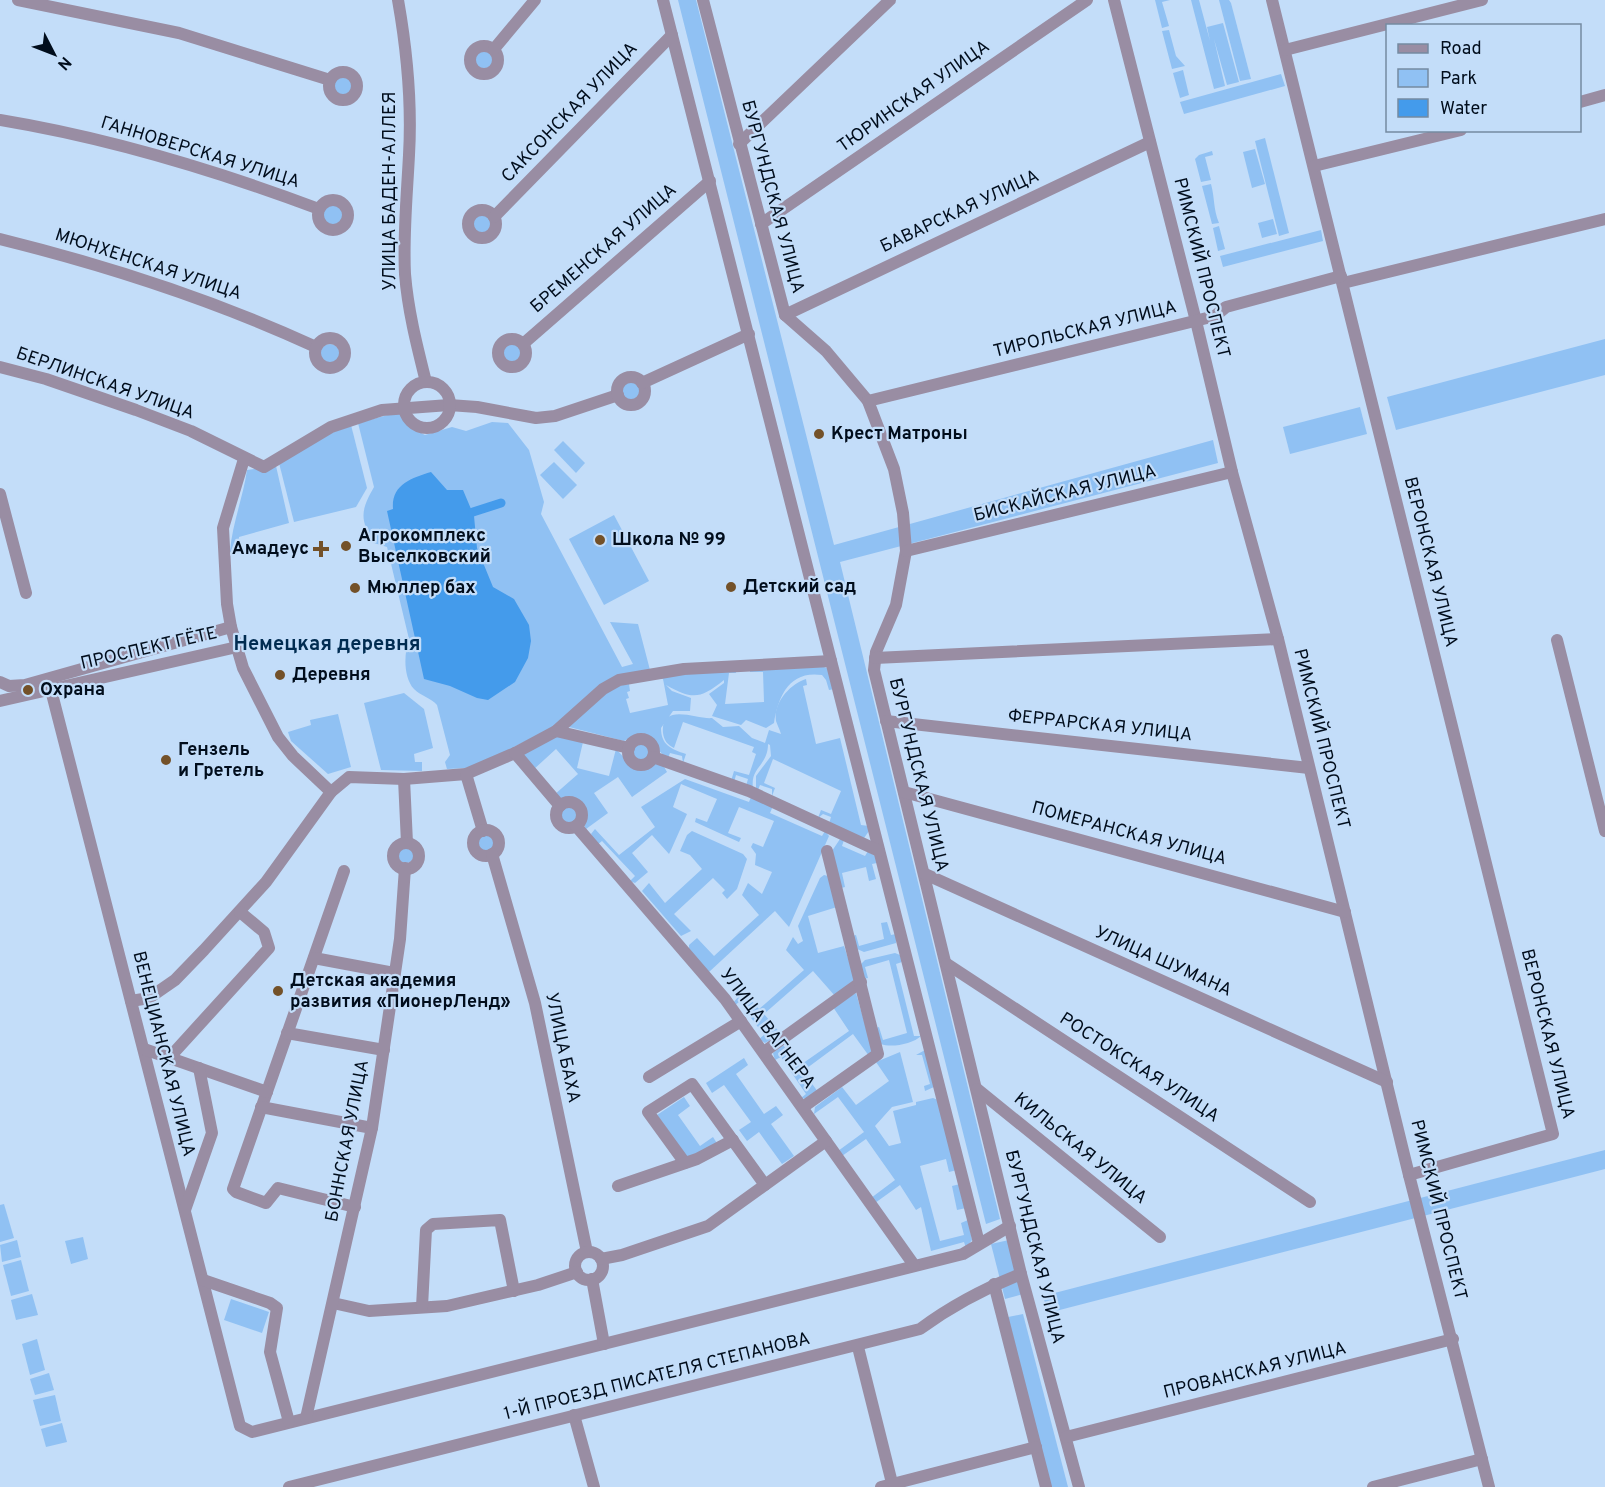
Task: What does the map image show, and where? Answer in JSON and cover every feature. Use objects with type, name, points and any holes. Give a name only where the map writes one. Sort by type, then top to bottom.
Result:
[{"type":"street","points":[[18,0],[179,33],[330,80]]},
{"type":"street","name":"УЛИЦА БАДЕН-АЛЛЕЯ","points":[[398,0],[404,36],[410,114],[405,195],[406,283],[408,304],[426,382]]},
{"type":"street","points":[[494,49],[535,0]]},
{"type":"street","points":[[663,0],[979,1243]]},
{"type":"street","name":"БУРГУНДСКАЯ УЛИЦА","points":[[703,0],[785,315],[826,351],[868,401],[894,469],[903,513],[906,551],[896,605],[874,658],[874,670],[1021,1274],[1079,1487]]},
{"type":"street","points":[[739,144],[890,0]]},
{"type":"street","name":"ТЮРИНСКАЯ УЛИЦА","points":[[761,224],[1087,0]]},
{"type":"street","name":"РИМСКИЙ ПРОСПЕКТ","points":[[1114,0],[1232,472],[1278,639],[1409,1175],[1490,1487]]},
{"type":"street","name":"ВЕРОНСКАЯ УЛИЦА","points":[[1272,0],[1553,1134],[1409,1175]]},
{"type":"street","points":[[1387,24],[1482,0]]},
{"type":"street","points":[[1285,50],[1386,24]]},
{"type":"street","name":"САКСОНСКАЯ УЛИЦА","points":[[494,217],[672,35]]},
{"type":"street","points":[[1581,102],[1605,95]]},
{"type":"street","name":"ГАННОВЕРСКАЯ УЛИЦА","points":[[0,120],[139,150],[251,184],[319,209]]},
{"type":"street","points":[[1314,166],[1453,132]]},
{"type":"street","name":"БАВАРСКАЯ УЛИЦА","points":[[785,315],[1150,142]]},
{"type":"street","name":"БРЕМЕНСКАЯ УЛИЦА","points":[[523,344],[710,181]]},
{"type":"street","name":"ТИРОЛЬСКАЯ УЛИЦА","points":[[868,401],[1196,321],[1218,315],[1226,307],[1605,219]]},
{"type":"street","name":"МЮНХЕНСКАЯ УЛИЦА","points":[[0,239],[77,258],[196,296],[316,347]]},
{"type":"street","points":[[642,383],[749,334]]},
{"type":"street","name":"БЕРЛИНСКАЯ УЛИЦА","points":[[0,367],[46,379],[136,410],[191,432],[264,467],[331,427],[382,410],[406,408]]},
{"type":"street","points":[[635,378],[642,383],[644,394],[637,403],[625,404],[618,396],[617,387],[622,380],[635,378]]},
{"type":"street","points":[[426,382],[438,385],[444,391],[449,405],[444,421],[428,429],[413,423],[406,408],[410,390],[426,382]]},
{"type":"street","points":[[406,408],[449,405],[477,407],[536,418],[555,416],[618,396]]},
{"type":"street","points":[[244,459],[223,528],[226,604],[231,627],[243,668],[278,737],[293,756],[331,792]]},
{"type":"street","name":"БИСКАЙСКАЯ УЛИЦА","points":[[906,551],[1232,472]]},
{"type":"street","points":[[0,494],[26,593]]},
{"type":"street","name":"ПРОСПЕКТ ГЁТЕ","points":[[0,682],[9,686],[25,685],[231,627]]},
{"type":"street","points":[[874,658],[1278,639]]},
{"type":"street","points":[[1557,640],[1605,831]]},
{"type":"street","name":"ПРОСПЕКТ ГЁТЕ","points":[[0,701],[237,647]]},
{"type":"street","points":[[131,1001],[149,998],[175,980],[240,912],[285,857],[331,792],[349,777],[404,779],[466,774],[515,753],[556,731],[603,690],[620,680],[684,669],[831,661]]},
{"type":"street","name":"ВЕНЕЦИАНСКАЯ УЛИЦА","points":[[51,690],[240,1426],[252,1432],[289,1422]]},
{"type":"street","name":"ФЕРРАРСКАЯ УЛИЦА","points":[[886,721],[1309,768]]},
{"type":"street","points":[[556,731],[629,748]]},
{"type":"street","points":[[638,739],[646,740],[654,749],[653,757],[647,763],[639,764],[632,760],[629,748],[638,739]]},
{"type":"street","name":"УЛИЦА ВАГНЕРА","points":[[515,753],[560,806],[556,816],[559,824],[566,828],[576,826],[681,945],[741,1021],[914,1265]]},
{"type":"street","points":[[653,757],[749,791],[879,851]]},
{"type":"street","points":[[466,774],[483,831]]},
{"type":"street","name":"БОННСКАЯ УЛИЦА","points":[[306,1418],[372,1128],[384,1050],[405,868],[396,864],[393,856],[399,845],[407,843],[404,779]]},
{"type":"street","name":"ПОМЕРАНСКАЯ УЛИЦА","points":[[904,792],[1345,912]]},
{"type":"street","points":[[483,831],[491,831],[497,836],[498,849],[492,854],[484,855],[474,848],[474,839],[483,831]]},
{"type":"street","points":[[803,1107],[878,1054],[827,851]]},
{"type":"street","name":"УЛИЦА БАХА","points":[[492,854],[536,1003],[587,1252]]},
{"type":"street","points":[[344,871],[234,1185],[236,1192],[266,1203],[278,1188],[355,1207]]},
{"type":"street","name":"УЛИЦА ШУМАНА","points":[[925,874],[1387,1082]]},
{"type":"street","points":[[169,1058],[269,948],[264,932],[240,912]]},
{"type":"street","points":[[314,958],[394,974]]},
{"type":"street","name":"РОСТОКСКАЯ УЛИЦА","points":[[947,964],[1310,1202]]},
{"type":"street","points":[[764,1052],[861,982]]},
{"type":"street","points":[[649,1077],[741,1021]]},
{"type":"street","points":[[287,1033],[384,1050]]},
{"type":"street","points":[[144,1049],[267,1092]]},
{"type":"street","points":[[185,1210],[212,1133],[200,1068]]},
{"type":"street","points":[[686,1163],[648,1112],[692,1084],[765,1185]]},
{"type":"street","name":"КИЛЬСКАЯ УЛИЦА","points":[[977,1089],[1160,1237]]},
{"type":"street","points":[[261,1107],[372,1128]]},
{"type":"street","points":[[618,1186],[686,1163],[733,1140]]},
{"type":"street","points":[[601,1259],[622,1255],[708,1226],[826,1141]]},
{"type":"street","points":[[422,1308],[426,1230],[433,1224],[500,1220],[514,1291]]},
{"type":"street","points":[[203,1280],[270,1303],[277,1308],[270,1352],[289,1422],[963,1254],[1010,1226]]},
{"type":"street","points":[[587,1252],[595,1253],[601,1259],[602,1272],[592,1279],[583,1278],[577,1272],[577,1260],[587,1252]]},
{"type":"street","points":[[333,1303],[369,1311],[447,1306],[514,1291],[577,1272]]},
{"type":"street","name":"1-Й ПРОЕЗД ПИСАТЕЛЯ СТЕПАНОВА","points":[[290,1487],[574,1415],[858,1347],[920,1329],[941,1313],[994,1284],[1021,1274]]},
{"type":"street","points":[[592,1279],[604,1344]]},
{"type":"street","points":[[994,1284],[1046,1487]]},
{"type":"street","name":"ПРОВАНСКАЯ УЛИЦА","points":[[1066,1437],[1453,1339]]},
{"type":"street","points":[[858,1347],[888,1486],[1036,1447]]},
{"type":"street","points":[[574,1415],[594,1487]]},
{"type":"street","points":[[1373,1487],[1482,1460]]},
{"type":"green space","points":[[678,0],[696,0],[834,545],[1213,440],[1218,463],[840,562],[1000,1219],[986,1224]]},
{"type":"green space","points":[[1155,0],[1170,0],[1162,2],[1169,26],[1162,28]]},
{"type":"green space","points":[[1191,0],[1199,0],[1210,41],[1207,27],[1223,23],[1239,82],[1227,85],[1214,39],[1225,86],[1214,89]]},
{"type":"green space","points":[[1219,0],[1229,0],[1231,3],[1251,79],[1240,81]]},
{"type":"green space","points":[[1169,30],[1176,56],[1185,66],[1172,69],[1162,31]]},
{"type":"green space","points":[[480,50],[488,50],[494,56],[494,64],[488,70],[480,70],[474,64],[474,56]]},
{"type":"green space","points":[[1183,70],[1189,95],[1180,98],[1173,73]]},
{"type":"green space","points":[[1281,74],[1285,86],[1184,114],[1180,102]]},
{"type":"green space","points":[[340,76],[348,76],[354,82],[354,90],[348,96],[340,96],[334,90],[334,82]]},
{"type":"green space","points":[[1265,138],[1289,233],[1279,236],[1255,141]]},
{"type":"green space","points":[[1255,149],[1265,184],[1252,188],[1243,152]]},
{"type":"green space","points":[[1212,151],[1213,155],[1205,157],[1211,180],[1201,182],[1195,159],[1199,155]]},
{"type":"green space","points":[[1211,184],[1219,223],[1212,224],[1202,186]]},
{"type":"green space","points":[[329,205],[337,205],[343,211],[343,219],[337,225],[329,225],[323,219],[323,211]]},
{"type":"green space","points":[[477,214],[485,214],[491,220],[491,228],[485,234],[477,234],[471,228],[471,220]]},
{"type":"green space","points":[[1273,219],[1277,234],[1262,238],[1258,223]]},
{"type":"green space","points":[[1219,226],[1225,249],[1218,251],[1213,228]]},
{"type":"green space","points":[[1321,230],[1323,241],[1223,267],[1220,256]]},
{"type":"green space","points":[[1605,339],[1605,375],[1396,430],[1387,397]]},
{"type":"green space","points":[[509,342],[517,342],[523,348],[523,356],[517,362],[509,362],[503,356],[503,348]]},
{"type":"green space","points":[[326,344],[334,344],[340,350],[340,358],[334,364],[326,364],[320,358],[320,350]]},
{"type":"green space","points":[[631,381],[638,384],[641,391],[638,398],[631,401],[624,398],[621,391],[624,384]]},
{"type":"green space","points":[[1360,407],[1367,434],[1290,454],[1283,427]]},
{"type":"green space","points":[[399,412],[411,428],[425,435],[452,427],[466,431],[492,422],[508,423],[529,450],[544,502],[541,514],[622,667],[633,664],[610,622],[638,624],[650,670],[618,676],[548,730],[486,761],[466,768],[447,769],[445,762],[450,755],[437,705],[410,684],[405,658],[409,639],[387,547],[374,543],[364,521],[364,508],[374,487],[358,423]]},
{"type":"green space","points":[[351,425],[367,488],[356,507],[294,522],[279,463],[324,436]]},
{"type":"green space","points":[[563,441],[585,463],[576,473],[554,450]]},
{"type":"green space","points":[[554,462],[577,485],[563,499],[540,475]]},
{"type":"green space","points":[[276,466],[289,523],[239,537],[238,550],[230,552],[247,470]]},
{"type":"green space","points":[[614,515],[649,581],[604,605],[569,539]]},
{"type":"green space","points":[[824,667],[829,669],[835,689],[829,690],[822,675],[801,677],[793,681],[782,695],[774,723],[766,728],[746,720],[741,725],[712,716],[717,705],[709,694],[724,683],[724,680],[709,691],[696,695],[683,693],[666,685],[672,691],[691,698],[690,711],[673,711],[661,728],[665,742],[686,754],[683,763],[682,756],[670,753],[668,758],[661,753],[647,735],[642,734],[624,741],[569,727],[611,687],[629,684],[630,691],[627,692],[629,698],[626,699],[630,713],[668,705],[663,679],[648,679],[735,668],[736,673],[729,673],[725,704],[764,702],[763,672],[750,672],[750,668]]},
{"type":"green space","points":[[806,679],[807,685],[803,686],[816,744],[840,738],[861,825],[869,826],[869,831],[864,838],[829,824],[831,817],[823,814],[818,818],[821,810],[831,814],[841,791],[773,759],[764,783],[775,788],[772,796],[772,789],[760,785],[758,790],[756,789],[756,776],[771,756],[768,744],[765,757],[754,775],[753,788],[746,786],[748,779],[736,775],[734,782],[731,781],[734,771],[749,775],[756,754],[752,752],[754,747],[683,722],[674,748],[664,738],[664,723],[667,717],[681,714],[712,718],[723,727],[739,726],[752,738],[765,743],[769,730],[781,734],[776,721],[780,701],[794,685]]},
{"type":"green space","points":[[404,693],[424,709],[433,748],[414,754],[415,762],[422,762],[422,771],[381,770],[364,703]]},
{"type":"green space","points":[[338,714],[351,767],[328,774],[291,741],[288,732],[311,725],[310,720]]},
{"type":"green space","points":[[555,735],[583,742],[577,768],[609,776],[616,749],[634,768],[642,769],[656,763],[663,765],[667,772],[632,797],[618,777],[594,793],[608,813],[586,829],[581,803],[571,798],[562,800],[554,795],[578,774],[556,749],[533,770],[523,754]]},
{"type":"green space","points":[[642,743],[648,746],[651,752],[648,758],[642,761],[636,758],[633,752],[636,746]]},
{"type":"green space","points":[[685,779],[749,802],[751,797],[773,806],[770,813],[822,836],[825,831],[829,836],[789,927],[775,911],[709,972],[689,950],[689,945],[697,938],[714,956],[759,915],[742,895],[748,883],[762,894],[772,872],[755,865],[756,854],[751,847],[753,843],[763,847],[774,821],[739,807],[728,833],[741,838],[739,842],[695,822],[696,818],[707,822],[717,799],[681,784],[673,807],[687,814],[671,850],[669,854],[652,835],[632,853],[648,872],[635,883],[630,881],[635,876],[602,841],[597,845],[591,834],[595,829],[619,855],[655,827],[641,807]]},
{"type":"green space","points":[[569,806],[575,809],[578,815],[575,821],[569,824],[563,821],[560,815],[563,809]]},
{"type":"green space","points":[[692,831],[743,854],[747,859],[737,889],[727,899],[722,893],[725,890],[713,878],[674,914],[691,931],[681,936],[642,891],[649,883],[665,903],[702,869],[690,855],[680,851],[687,835]]},
{"type":"green space","points":[[483,835],[489,835],[494,843],[492,849],[483,851],[478,846],[478,840]]},
{"type":"green space","points":[[840,839],[844,840],[842,846],[865,856],[868,851],[876,857],[877,863],[872,864],[876,879],[869,881],[866,867],[842,873],[845,887],[841,888],[832,851]]},
{"type":"green space","points":[[403,847],[409,847],[414,855],[412,861],[403,863],[398,858],[398,852]]},
{"type":"green space","points":[[824,875],[828,876],[837,907],[808,916],[818,953],[844,946],[855,979],[835,996],[813,971],[764,1014],[781,1034],[765,1043],[759,1039],[764,1035],[739,1002],[734,1006],[733,1003],[743,991],[759,1009],[804,970],[786,950],[793,937],[798,944],[803,941],[798,926],[820,878]]},
{"type":"green space","points":[[887,922],[891,935],[896,934],[896,943],[864,952],[857,949],[852,936],[856,935],[859,946],[884,939],[881,923]]},
{"type":"green space","points":[[895,953],[900,955],[902,962],[896,964],[914,1036],[921,1036],[907,1043],[890,1046],[881,1044],[876,1028],[879,1027],[883,1040],[907,1033],[889,960],[865,967],[868,978],[863,979],[860,965],[865,960]]},
{"type":"green space","points":[[856,993],[873,1052],[869,1056],[853,1034],[803,1071],[818,1092],[806,1099],[801,1098],[806,1094],[781,1057],[775,1060],[773,1053],[783,1045],[799,1066],[849,1031],[833,1007]]},
{"type":"green space","points":[[925,1050],[934,1087],[925,1091],[924,1086],[930,1084],[922,1055],[916,1055]]},
{"type":"green space","points":[[900,1052],[913,1102],[892,1107],[875,1126],[889,1146],[901,1143],[893,1111],[916,1105],[916,1102],[933,1098],[938,1100],[957,1170],[949,1172],[946,1159],[920,1166],[940,1241],[964,1235],[961,1223],[968,1220],[972,1240],[966,1248],[964,1242],[931,1251],[921,1207],[916,1210],[900,1185],[875,1203],[871,1198],[895,1180],[866,1139],[842,1156],[838,1151],[864,1132],[838,1097],[814,1114],[815,1107],[842,1087],[856,1105],[889,1081],[876,1062]]},
{"type":"green space","points":[[744,1058],[748,1065],[736,1074],[764,1114],[776,1106],[783,1115],[771,1124],[794,1156],[782,1164],[759,1132],[747,1141],[739,1130],[751,1122],[724,1085],[712,1093],[706,1083]]},
{"type":"green space","points":[[684,1097],[690,1106],[678,1115],[700,1146],[713,1137],[718,1145],[687,1157],[657,1115]]},
{"type":"green space","points":[[1605,1150],[1605,1169],[1048,1313],[1043,1296]]},
{"type":"green space","points":[[960,1184],[966,1208],[957,1210],[952,1186]]},
{"type":"green space","points":[[4,1204],[14,1238],[0,1242],[0,1205]]},
{"type":"green space","points":[[83,1237],[88,1259],[71,1264],[65,1241]]},
{"type":"green space","points":[[17,1240],[21,1257],[2,1262],[0,1245]]},
{"type":"green space","points":[[1009,1240],[1023,1294],[1005,1299],[991,1244]]},
{"type":"green space","points":[[21,1260],[29,1291],[11,1296],[3,1265]]},
{"type":"green space","points":[[32,1294],[38,1315],[16,1320],[11,1300]]},
{"type":"green space","points":[[231,1299],[269,1312],[262,1333],[224,1320]]},
{"type":"green space","points":[[1023,1314],[1068,1487],[1051,1487],[1008,1317]]},
{"type":"green space","points":[[37,1339],[45,1370],[30,1375],[22,1344]]},
{"type":"green space","points":[[49,1373],[54,1390],[35,1395],[30,1379]]},
{"type":"green space","points":[[55,1395],[61,1421],[40,1426],[33,1400]]},
{"type":"green space","points":[[62,1423],[67,1442],[46,1447],[41,1429]]},
{"type":"water","points":[[431,472],[447,490],[463,490],[474,516],[477,548],[493,587],[514,599],[529,625],[531,641],[528,658],[515,682],[488,700],[424,679],[387,511],[393,509],[395,494],[399,488],[416,477]]},
{"type":"waterway","points":[[473,512],[501,503]]},
{"type":"place","name":"Крест Матроны","points":[[819,434]]},
{"type":"place","name":"Школа № 99","points":[[600,540]]},
{"type":"place","name":"Агрокомплекс Выселковский","points":[[346,546]]},
{"type":"place","name":"Амадеус","points":[[321,549]]},
{"type":"place","name":"Детский сад","points":[[731,587]]},
{"type":"place","name":"Мюллер бах","points":[[355,588]]},
{"type":"place","name":"Деревня","points":[[280,675]]},
{"type":"place","name":"Охрана","points":[[28,690]]},
{"type":"place","name":"Гензель и Гретель","points":[[166,760]]},
{"type":"place","name":"Детская академия развития «ПионерЛенд»","points":[[278,991]]},
{"type":"district","name":"Немецкая деревня","points":[[327,645]]}]
